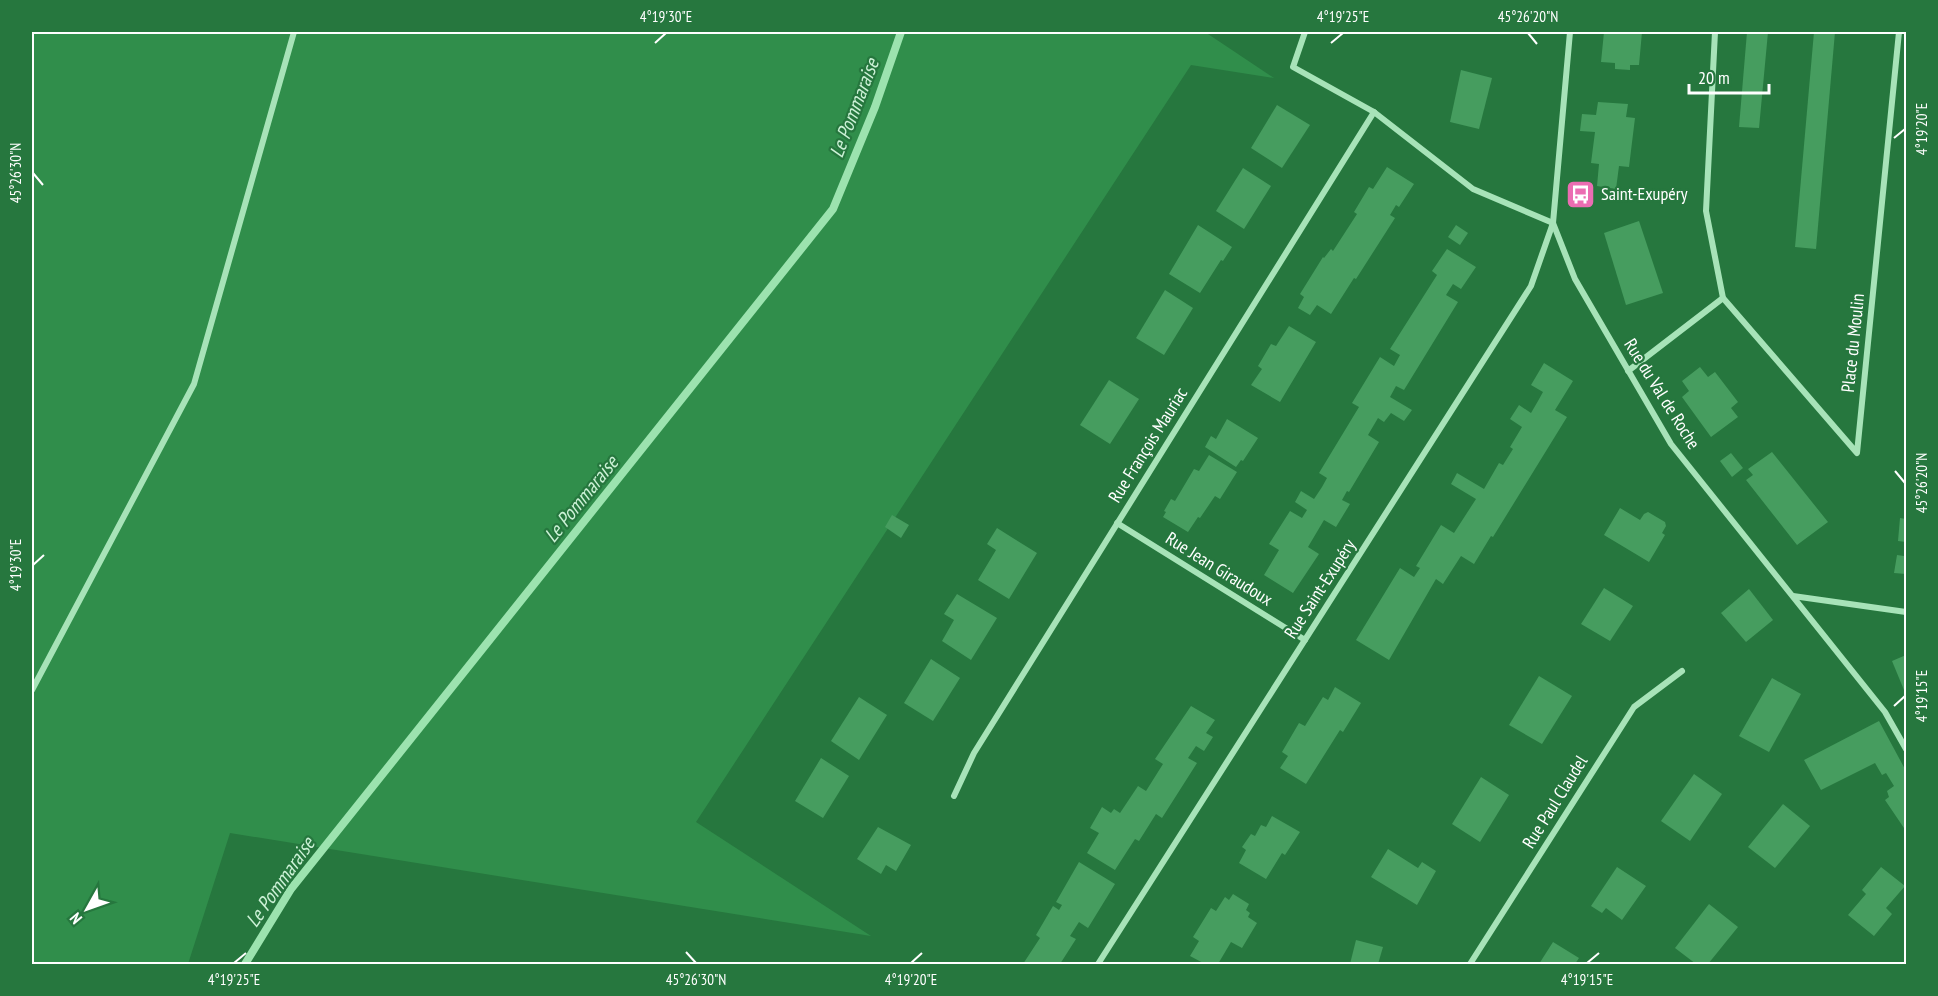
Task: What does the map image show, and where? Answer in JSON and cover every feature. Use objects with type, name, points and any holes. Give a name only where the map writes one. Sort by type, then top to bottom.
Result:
[{"type":"street","points":[[32,690],[194,384],[294,32]]},
{"type":"street","points":[[1305,32],[1293,68],[1374,112],[1473,189],[1553,223]]},
{"type":"street","name":"Rue du Val de Roche","points":[[1570,32],[1553,223],[1575,279],[1671,444],[1885,712],[1906,749]]},
{"type":"street","name":"Place du Moulin","points":[[1715,32],[1706,211],[1723,298],[1857,453],[1899,32]]},
{"type":"street","name":"Rue François Mauriac","points":[[954,796],[974,753],[1374,112]]},
{"type":"street","name":"Rue Saint-Exupéry","points":[[1098,964],[1531,286],[1553,223]]},
{"type":"street","points":[[1629,371],[1723,298]]},
{"type":"street","name":"Rue Jean Giraudoux","points":[[1117,524],[1305,640]]},
{"type":"street","points":[[1792,596],[1906,612]]},
{"type":"street","name":"Rue Paul Claudel","points":[[1470,964],[1634,707],[1682,671]]},
{"type":"green space","points":[[32,32],[1205,32],[1274,78],[1191,65],[696,822],[871,936],[230,833],[188,964],[32,964]]},
{"type":"building","points":[[1604,32],[1642,32],[1639,65],[1630,65],[1630,70],[1615,69],[1615,63],[1601,62]]},
{"type":"building","points":[[1747,32],[1768,32],[1759,128],[1739,127]]},
{"type":"building","points":[[1814,32],[1835,32],[1816,249],[1795,247]]},
{"type":"building","points":[[1461,70],[1492,78],[1479,129],[1450,122]]},
{"type":"building","points":[[1598,102],[1628,104],[1626,117],[1635,118],[1629,167],[1619,166],[1616,189],[1597,186],[1599,164],[1591,163],[1595,132],[1580,131],[1582,114],[1596,115]]},
{"type":"building","points":[[1277,105],[1310,125],[1282,168],[1251,148]]},
{"type":"building","points":[[1387,167],[1414,184],[1399,207],[1396,205],[1390,215],[1395,218],[1331,314],[1317,305],[1310,315],[1298,308],[1304,297],[1300,294],[1323,257],[1331,249],[1333,251],[1357,214],[1354,212],[1369,187],[1373,189]]},
{"type":"building","points":[[1243,168],[1271,186],[1244,229],[1216,211]]},
{"type":"building","points":[[1639,221],[1663,293],[1626,305],[1604,233]]},
{"type":"building","points":[[1198,225],[1232,247],[1200,293],[1169,274]]},
{"type":"building","points":[[1456,225],[1468,233],[1460,245],[1448,237]]},
{"type":"building","points":[[1447,249],[1476,267],[1461,289],[1453,284],[1446,295],[1458,302],[1404,390],[1396,386],[1390,397],[1412,410],[1404,421],[1391,413],[1384,422],[1378,418],[1368,435],[1379,442],[1342,500],[1350,504],[1336,527],[1324,520],[1308,547],[1319,554],[1293,593],[1264,575],[1279,550],[1269,544],[1290,511],[1302,518],[1307,510],[1295,502],[1301,491],[1314,499],[1322,487],[1327,478],[1319,473],[1359,407],[1352,403],[1380,357],[1394,366],[1400,355],[1390,349],[1437,275],[1432,271]]},
{"type":"building","points":[[1165,290],[1193,308],[1164,355],[1136,338]]},
{"type":"building","points":[[1289,326],[1316,342],[1280,402],[1251,385],[1262,369],[1258,366],[1271,344],[1276,346]]},
{"type":"building","points":[[1544,363],[1573,381],[1555,410],[1567,417],[1474,564],[1461,556],[1443,584],[1436,579],[1389,660],[1356,640],[1400,568],[1414,577],[1420,568],[1416,566],[1441,525],[1454,533],[1476,499],[1451,484],[1457,473],[1484,489],[1499,463],[1503,465],[1522,427],[1510,419],[1519,405],[1531,413],[1543,392],[1531,385]]},
{"type":"building","points":[[1700,367],[1708,377],[1715,372],[1738,402],[1731,408],[1738,417],[1711,437],[1682,397],[1689,391],[1682,381]]},
{"type":"building","points":[[1109,380],[1139,399],[1110,444],[1080,425]]},
{"type":"building","points":[[1227,419],[1258,438],[1243,461],[1241,460],[1236,467],[1205,447],[1211,436],[1216,439]]},
{"type":"building","points":[[1772,452],[1828,522],[1797,545],[1746,480],[1753,475],[1748,469]]},
{"type":"building","points":[[1731,453],[1743,468],[1732,477],[1720,461]]},
{"type":"building","points":[[1209,455],[1237,472],[1220,499],[1215,496],[1188,532],[1163,517],[1166,512],[1164,511],[1171,499],[1175,501],[1194,469],[1199,471]]},
{"type":"building","points":[[1620,508],[1640,520],[1648,512],[1665,522],[1666,526],[1662,533],[1665,535],[1649,562],[1604,535]]},
{"type":"building","points":[[892,515],[909,525],[901,538],[885,527]]},
{"type":"building","points":[[1900,518],[1906,519],[1906,542],[1898,541]]},
{"type":"building","points":[[997,528],[1037,553],[1009,599],[978,580],[996,550],[987,544]]},
{"type":"building","points":[[1905,549],[1906,574],[1894,573],[1897,555],[1904,556]]},
{"type":"building","points":[[1604,588],[1633,606],[1610,641],[1581,624]]},
{"type":"building","points":[[1749,589],[1773,620],[1746,642],[1721,613]]},
{"type":"building","points":[[957,594],[997,618],[971,660],[942,641],[954,620],[944,614]]},
{"type":"building","points":[[1906,655],[1906,689],[1904,690],[1892,661]]},
{"type":"building","points":[[931,659],[960,678],[933,721],[904,703]]},
{"type":"building","points":[[1539,676],[1572,696],[1542,744],[1509,725]]},
{"type":"building","points":[[1772,678],[1801,694],[1769,752],[1739,736]]},
{"type":"building","points":[[1335,687],[1361,703],[1343,732],[1340,730],[1306,784],[1280,768],[1288,756],[1282,752],[1299,723],[1305,726],[1323,697],[1328,700]]},
{"type":"building","points":[[859,697],[887,715],[859,760],[831,741]]},
{"type":"building","points":[[1191,706],[1215,720],[1206,733],[1213,737],[1204,751],[1196,746],[1188,758],[1197,763],[1162,818],[1156,814],[1139,841],[1135,839],[1115,870],[1087,853],[1099,833],[1090,828],[1102,807],[1111,813],[1114,809],[1120,813],[1138,786],[1146,791],[1163,764],[1155,759]]},
{"type":"building","points":[[1879,721],[1906,771],[1906,831],[1885,800],[1889,797],[1887,791],[1894,786],[1886,773],[1882,775],[1875,763],[1821,790],[1804,760]]},
{"type":"building","points":[[821,758],[849,776],[823,818],[795,801]]},
{"type":"building","points":[[1694,774],[1722,794],[1690,841],[1661,821]]},
{"type":"building","points":[[1481,777],[1509,795],[1480,842],[1452,824]]},
{"type":"building","points":[[1783,804],[1810,826],[1775,868],[1748,847]]},
{"type":"building","points":[[1272,816],[1300,832],[1285,855],[1282,853],[1266,879],[1239,863],[1246,850],[1242,847],[1251,834],[1255,836],[1261,825],[1266,827]]},
{"type":"building","points":[[878,827],[911,845],[896,871],[886,865],[881,874],[857,859]]},
{"type":"building","points":[[1388,849],[1418,868],[1422,862],[1436,871],[1417,905],[1371,877]]},
{"type":"building","points":[[1079,862],[1115,884],[1088,928],[1079,922],[1070,936],[1076,939],[1060,964],[1023,964],[1040,938],[1036,935],[1053,906],[1059,910],[1062,905],[1056,902]]},
{"type":"building","points":[[1617,867],[1646,886],[1622,920],[1606,908],[1602,913],[1591,906]]},
{"type":"building","points":[[1881,867],[1905,886],[1886,908],[1892,914],[1874,936],[1848,915],[1866,894],[1862,890]]},
{"type":"building","points":[[1233,894],[1249,904],[1246,910],[1250,913],[1248,917],[1257,923],[1242,948],[1231,942],[1218,964],[1205,964],[1190,956],[1199,941],[1193,937],[1211,908],[1216,911],[1225,897],[1229,900]]},
{"type":"building","points":[[1709,904],[1738,927],[1708,964],[1696,964],[1675,948]]},
{"type":"building","points":[[1356,940],[1383,947],[1378,964],[1350,964]]},
{"type":"building","points":[[1553,942],[1579,958],[1575,964],[1539,964]]},
{"type":"waterway","name":"Le Pommaraise","points":[[245,964],[291,889],[833,209],[875,107],[901,32]]},
{"type":"place","name":"Saint-Exupéry","points":[[1580,194]]}]
